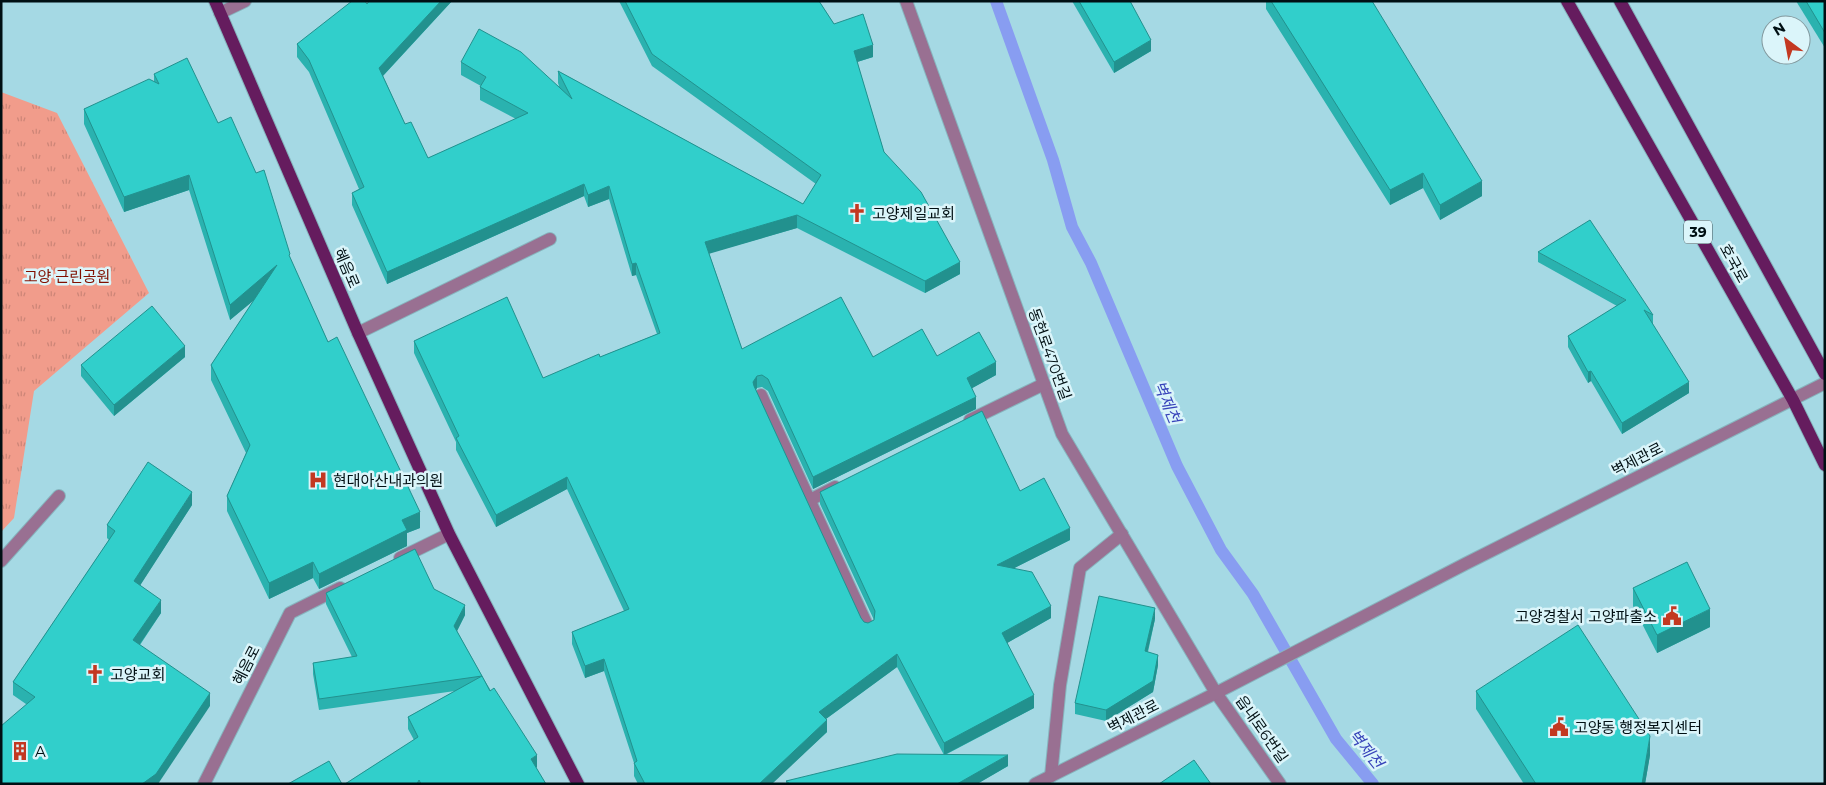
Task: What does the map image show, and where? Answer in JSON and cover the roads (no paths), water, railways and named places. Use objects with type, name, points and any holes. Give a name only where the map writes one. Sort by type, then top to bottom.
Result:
[{"type":"main road","name":"호국로","points":[[1567,1],[1793,400],[1825,465]]},
{"type":"main road","name":"호국로","points":[[1620,1],[1825,374]]},
{"type":"main road","name":"혜음로","points":[[217,7],[358,333],[450,534],[578,784]]},
{"type":"street","name":"혜음로","points":[[217,7],[245,1]]},
{"type":"street","name":"동헌로470번길","points":[[906,1],[1062,434],[1216,693]]},
{"type":"street","points":[[358,333],[550,239]]},
{"type":"street","name":"벽제관로","points":[[1034,784],[1825,383]]},
{"type":"street","points":[[958,426],[1044,384]]},
{"type":"street","points":[[760,395],[868,627]]},
{"type":"street","points":[[810,500],[843,483]]},
{"type":"street","points":[[1,561],[59,496]]},
{"type":"street","points":[[387,565],[450,534]]},
{"type":"street","points":[[1051,776],[1060,685],[1080,568],[1122,534]]},
{"type":"street","name":"혜음로","points":[[204,784],[290,614],[352,582]]},
{"type":"street","name":"읍내로6번길","points":[[1216,693],[1280,784]]},
{"type":"waterway","name":"벽제천","points":[[996,1],[1053,160],[1072,227],[1091,263],[1177,466],[1221,550],[1253,594],[1336,739],[1373,784]]},
{"type":"place","name":"고양제일교회","points":[[857,213]]},
{"type":"place","name":"현대아산내과의원","points":[[318,480]]},
{"type":"place","name":"고양경찰서 고양파출소","points":[[1672,616]]},
{"type":"place","name":"고양교회","points":[[95,674]]},
{"type":"place","name":"고양동 행정복지센터","points":[[1559,727]]},
{"type":"place","name":"A","points":[[20,751]]},
{"type":"park label","name":"고양 근린공원","points":[[67,276]]}]
